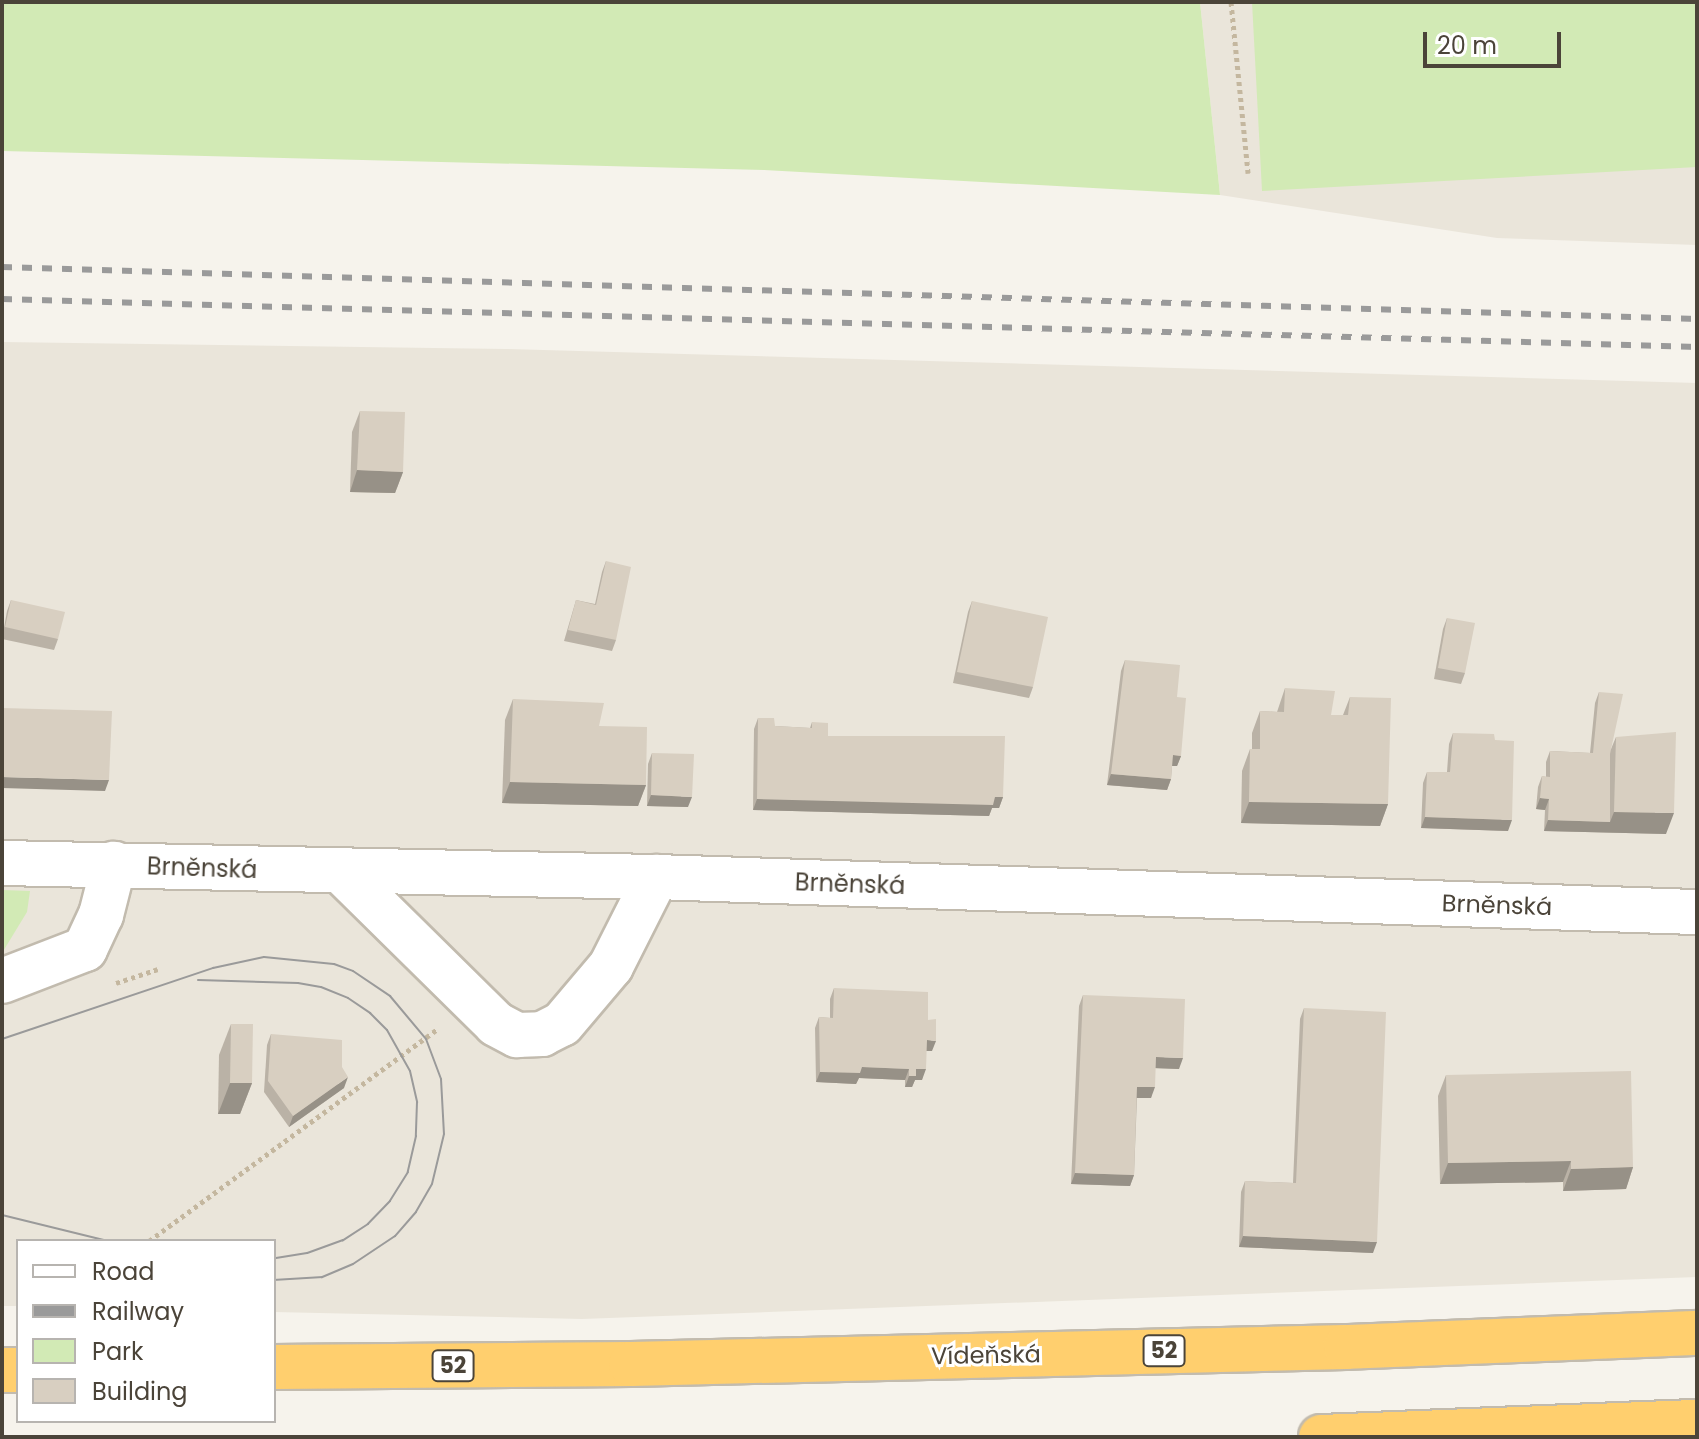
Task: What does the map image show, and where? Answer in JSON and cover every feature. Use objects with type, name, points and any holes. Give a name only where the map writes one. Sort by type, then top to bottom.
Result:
[{"type":"highway","name":"Vídeňská","points":[[276,1367],[631,1364],[1314,1348],[1697,1333]]},
{"type":"highway","points":[[1321,1437],[1697,1422]]},
{"type":"street","name":"Brněnská","points":[[2,863],[656,877],[1697,912]]},
{"type":"street","points":[[2,981],[85,949],[101,915],[114,864]]},
{"type":"street","points":[[342,872],[496,1024],[517,1035],[542,1034],[562,1024],[611,966],[656,877]]},
{"type":"path","points":[[1231,2],[1248,173]]},
{"type":"path","points":[[152,1239],[441,1027]]},
{"type":"shaded area","points":[[1200,2],[1697,2],[1697,245],[1497,238],[1220,195]]},
{"type":"shaded area","points":[[2,342],[506,349],[1697,383],[1697,1277],[582,1319],[276,1312],[276,1239],[16,1239],[16,1306],[2,1306]]},
{"type":"green space","points":[[2,2],[1200,2],[1220,195],[764,170],[2,151]]},
{"type":"green space","points":[[1252,2],[1697,2],[1697,167],[1262,191]]},
{"type":"green space","points":[[2,890],[30,891],[27,912],[2,953]]},
{"type":"building","points":[[360,411],[405,412],[403,472],[357,470]]},
{"type":"building","points":[[606,561],[631,567],[616,640],[568,630],[576,600],[596,605]]},
{"type":"building","points":[[11,600],[65,612],[58,639],[5,627]]},
{"type":"building","points":[[972,601],[1048,617],[1033,687],[957,672]]},
{"type":"building","points":[[1447,618],[1475,623],[1465,673],[1438,668]]},
{"type":"building","points":[[1125,660],[1180,665],[1177,697],[1186,698],[1181,756],[1173,755],[1171,779],[1111,774]]},
{"type":"building","points":[[1285,688],[1335,691],[1331,715],[1348,715],[1350,697],[1391,698],[1388,804],[1249,802],[1250,749],[1260,749],[1260,711],[1284,712]]},
{"type":"building","points":[[1599,692],[1623,694],[1610,754],[1610,822],[1548,820],[1549,799],[1540,798],[1542,776],[1550,777],[1550,751],[1593,753]]},
{"type":"building","points":[[513,699],[604,703],[599,726],[647,727],[646,785],[510,782]]},
{"type":"building","points":[[2,708],[112,711],[109,780],[2,777]]},
{"type":"building","points":[[758,718],[774,718],[775,726],[812,728],[812,722],[828,723],[828,736],[1005,736],[1003,797],[995,797],[993,805],[757,799]]},
{"type":"building","points":[[1676,732],[1674,813],[1614,812],[1616,737]]},
{"type":"building","points":[[1453,733],[1494,734],[1495,740],[1514,741],[1512,820],[1425,817],[1427,772],[1450,772]]},
{"type":"building","points":[[652,753],[694,754],[692,797],[651,795]]},
{"type":"building","points":[[834,988],[928,992],[928,1020],[936,1019],[936,1041],[927,1040],[926,1069],[916,1069],[916,1076],[909,1076],[909,1069],[862,1067],[860,1073],[820,1072],[819,1017],[833,1018]]},
{"type":"building","points":[[1083,995],[1185,999],[1183,1058],[1156,1057],[1155,1087],[1137,1087],[1134,1175],[1075,1173]]},
{"type":"building","points":[[1304,1008],[1386,1012],[1377,1242],[1243,1236],[1245,1181],[1296,1183]]},
{"type":"building","points":[[231,1024],[253,1024],[252,1083],[230,1083]]},
{"type":"building","points":[[271,1034],[342,1040],[342,1067],[348,1077],[293,1116],[268,1081]]},
{"type":"building","points":[[1631,1071],[1633,1167],[1571,1169],[1571,1161],[1448,1163],[1446,1075]]},
{"type":"tram line","points":[[2,1039],[213,968],[264,957],[334,964],[353,971],[390,996],[426,1039],[441,1079],[444,1134],[432,1184],[416,1212],[395,1236],[353,1264],[322,1277],[276,1280]]},
{"type":"tram line","points":[[198,980],[298,983],[321,987],[348,998],[387,1030],[410,1071],[417,1102],[416,1136],[408,1172],[390,1201],[368,1224],[343,1240],[307,1253],[276,1258]]},
{"type":"tram line","points":[[2,1215],[100,1239]]},
{"type":"railway","points":[[2,267],[1697,319]]},
{"type":"railway","points":[[2,299],[1697,347]]}]
